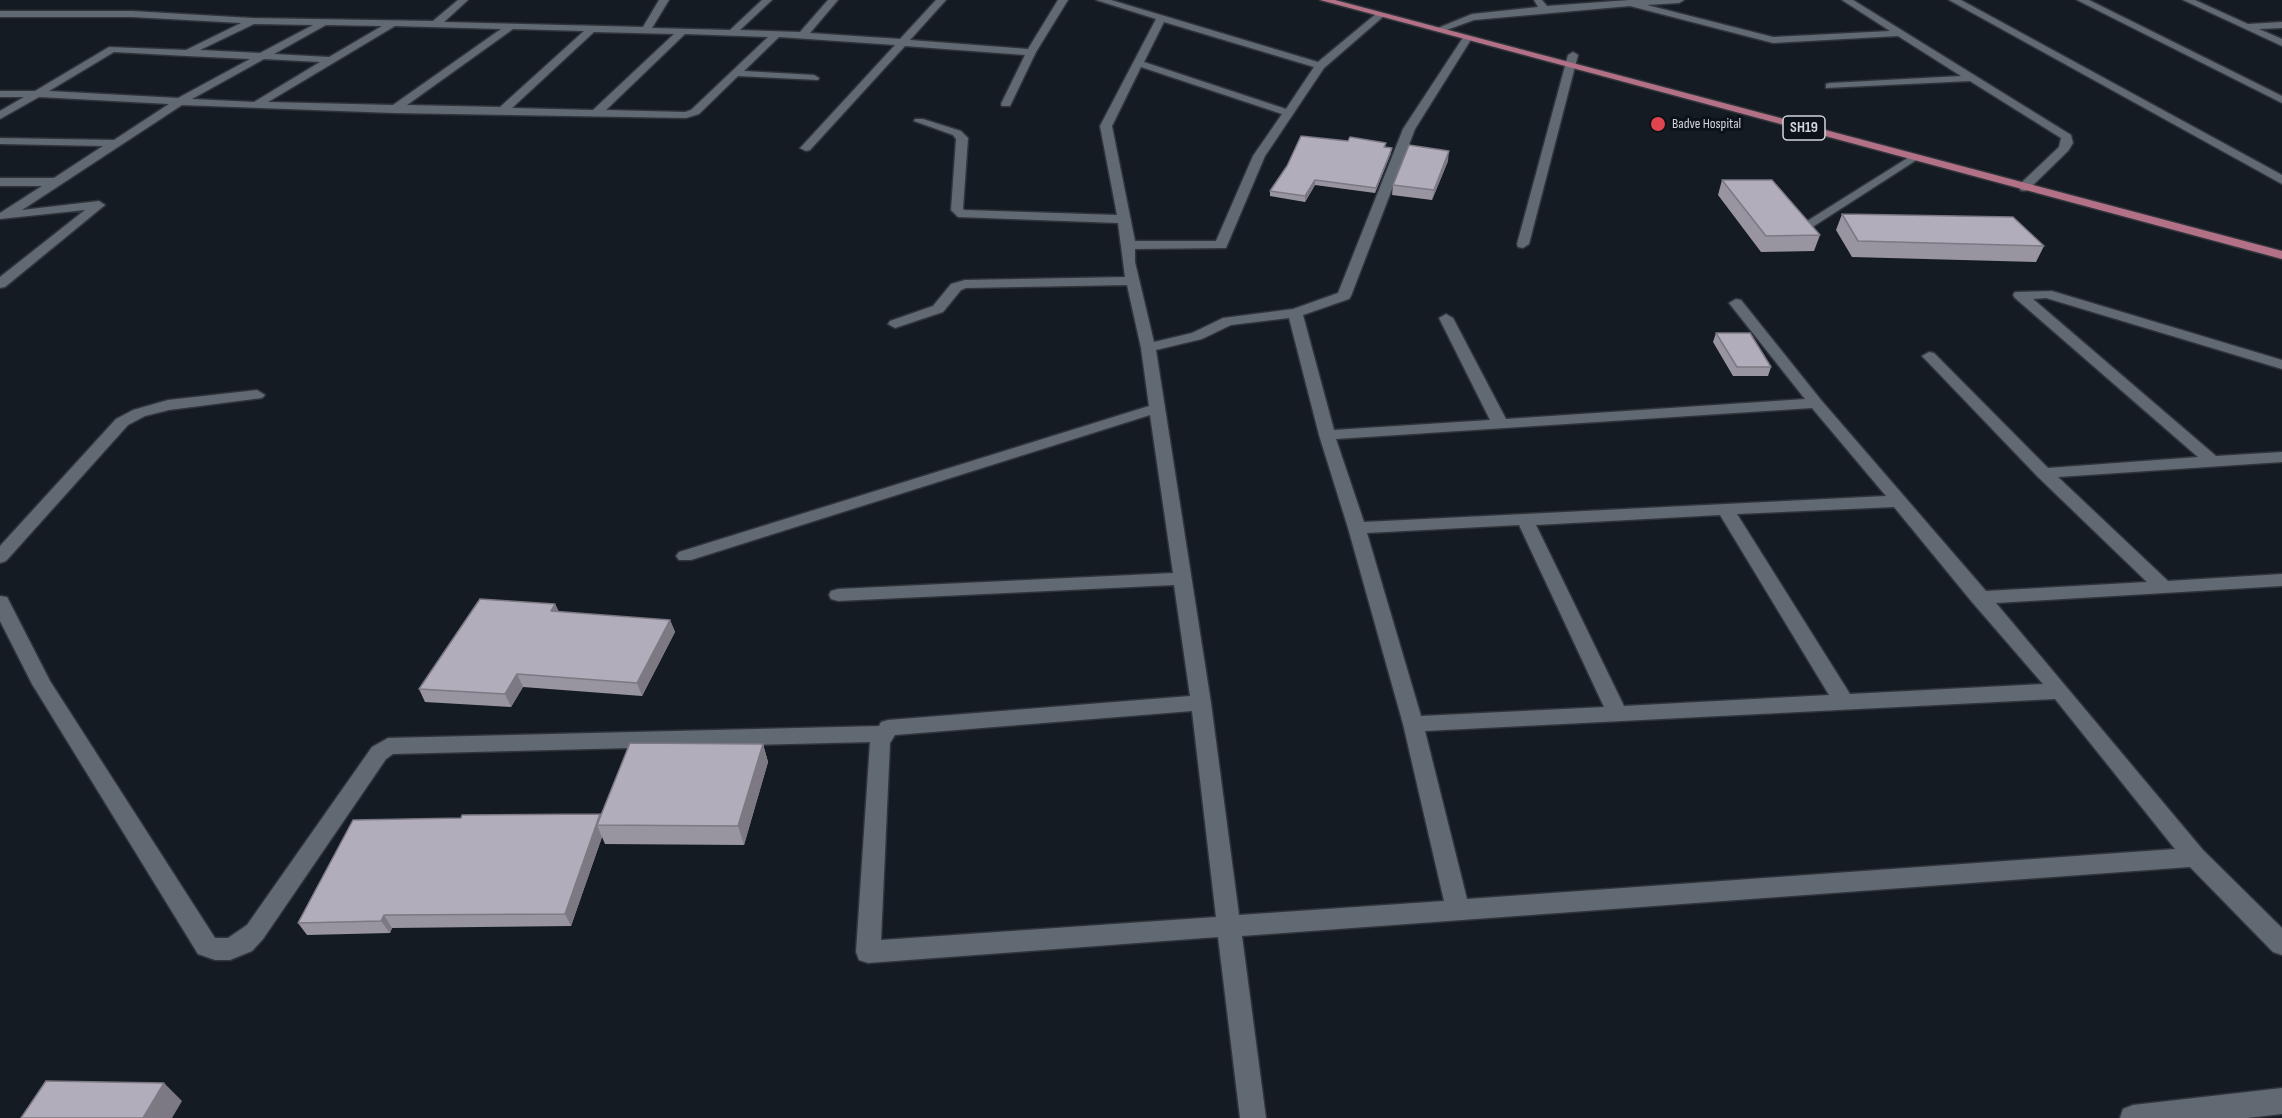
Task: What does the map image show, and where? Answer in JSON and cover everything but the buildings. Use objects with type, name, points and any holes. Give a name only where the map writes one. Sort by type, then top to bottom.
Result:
[{"type":"main road","name":"SH19","points":[[1325,0],[1467,38],[1572,61],[2028,182],[2282,245]]},
{"type":"main road","name":"SH19","points":[[1357,0],[1450,24],[1572,61],[1914,157],[2028,182],[2282,255]]},
{"type":"street","points":[[434,25],[463,0]]},
{"type":"street","points":[[646,30],[664,0]]},
{"type":"street","points":[[731,34],[767,0]]},
{"type":"street","points":[[802,35],[833,0]]},
{"type":"street","points":[[806,148],[941,0]]},
{"type":"street","points":[[1006,104],[1031,52],[1063,0]]},
{"type":"street","points":[[1101,0],[1320,66]]},
{"type":"street","points":[[1537,0],[1545,9]]},
{"type":"street","points":[[1438,30],[1472,17],[1545,9],[1679,0]]},
{"type":"street","points":[[1847,0],[2067,137],[2064,149],[2028,182]]},
{"type":"street","points":[[1954,0],[2282,180]]},
{"type":"street","points":[[2082,0],[2282,100]]},
{"type":"street","points":[[2188,0],[2282,43]]},
{"type":"street","points":[[1629,3],[1773,40],[1899,33]]},
{"type":"street","points":[[0,14],[132,14],[252,21],[802,35],[1031,52]]},
{"type":"street","points":[[1129,245],[1221,245],[1259,156],[1320,66],[1380,15]]},
{"type":"street","points":[[1161,18],[1106,126],[1129,245],[1128,262],[1148,348],[1201,702],[1253,1118]]},
{"type":"street","points":[[185,54],[252,21]]},
{"type":"street","points":[[2,216],[182,100],[324,23]]},
{"type":"street","points":[[256,105],[393,23]]},
{"type":"street","points":[[2247,27],[2282,25]]},
{"type":"street","points":[[393,110],[510,27]]},
{"type":"street","points":[[501,112],[593,28]]},
{"type":"street","points":[[596,113],[682,32]]},
{"type":"street","points":[[0,94],[393,110],[691,114],[776,35]]},
{"type":"street","points":[[1148,348],[1197,336],[1228,321],[1295,313],[1344,296],[1409,129],[1467,38]]},
{"type":"street","points":[[0,116],[112,49],[334,60]]},
{"type":"street","points":[[1523,244],[1572,61]]},
{"type":"street","points":[[1138,63],[1288,113]]},
{"type":"street","points":[[735,73],[814,78]]},
{"type":"street","points":[[1830,86],[1973,78]]},
{"type":"street","points":[[919,121],[957,133],[962,138],[957,210],[962,214],[1124,219]]},
{"type":"street","points":[[0,141],[117,143]]},
{"type":"street","points":[[1810,223],[1914,157]]},
{"type":"street","points":[[0,182],[56,182]]},
{"type":"street","points":[[0,284],[99,205],[2,216]]},
{"type":"street","points":[[895,324],[938,309],[956,287],[965,284],[1132,281]]},
{"type":"street","points":[[2212,460],[2020,295],[2047,294],[2282,365]]},
{"type":"street","points":[[1737,303],[1816,403],[2060,692],[2195,857],[2282,944]]},
{"type":"street","points":[[1295,313],[1327,435],[1357,528],[1413,724],[1458,910]]},
{"type":"street","points":[[1446,318],[1500,423]]},
{"type":"street","points":[[1929,356],[2044,473],[2164,587]]},
{"type":"street","points":[[0,557],[122,422],[139,413],[168,405],[257,395]]},
{"type":"street","points":[[1327,435],[1816,403]]},
{"type":"street","points":[[685,556],[1157,408]]},
{"type":"street","points":[[2044,473],[2282,457]]},
{"type":"street","points":[[1357,528],[1899,501]]},
{"type":"street","points":[[1726,511],[1844,702]]},
{"type":"street","points":[[1525,520],[1618,714]]},
{"type":"street","points":[[838,595],[1182,579]]},
{"type":"street","points":[[1979,598],[2282,580]]},
{"type":"street","points":[[0,602],[19,635],[42,684],[207,946],[215,949],[230,949],[243,943],[255,932],[379,753],[388,746],[883,734]]},
{"type":"street","points":[[1413,724],[2060,692]]},
{"type":"street","points":[[1201,702],[888,728],[880,743],[868,951],[2195,857]]},
{"type":"street","points":[[2133,1118],[2282,1101]]},
{"type":"place","name":"Badve Hospital","points":[[1658,124]]}]
